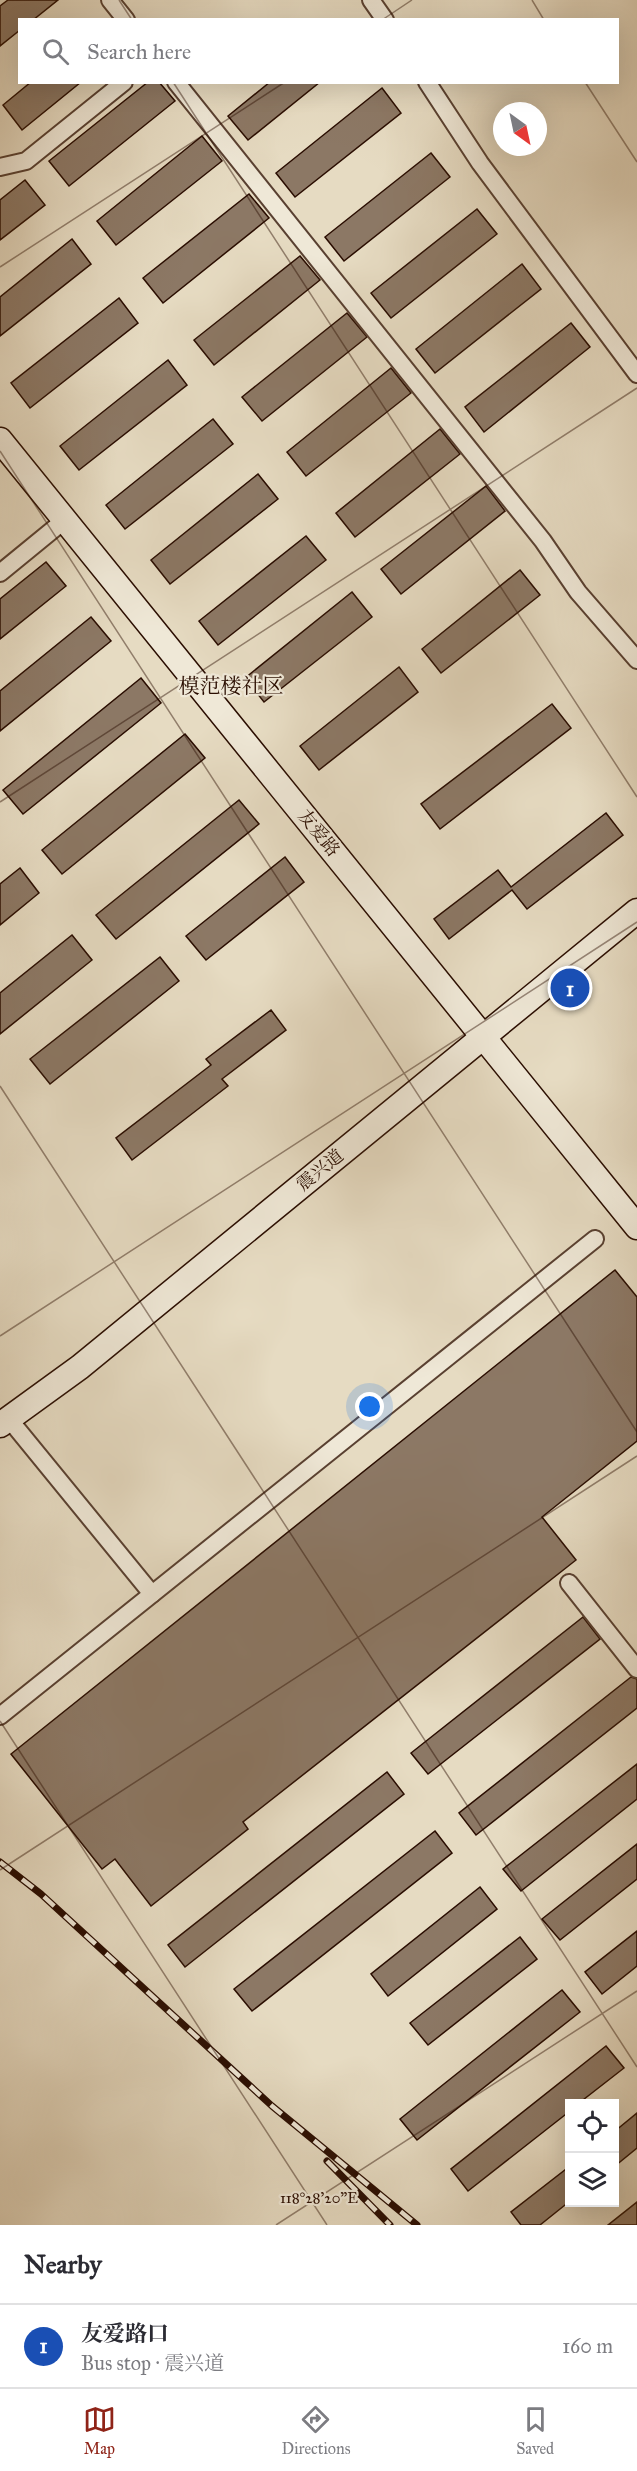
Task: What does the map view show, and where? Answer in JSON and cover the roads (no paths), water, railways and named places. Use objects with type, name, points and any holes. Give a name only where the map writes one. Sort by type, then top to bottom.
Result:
[{"type":"street","points":[[110,0],[124,18]]},
{"type":"street","points":[[371,0],[384,18]]},
{"type":"street","points":[[0,167],[26,161],[122,84]]},
{"type":"street","points":[[178,84],[543,541],[578,592],[637,660]]},
{"type":"street","points":[[428,84],[480,163],[637,374]]},
{"type":"street","name":"友爱路","points":[[0,440],[637,1227]]},
{"type":"street","points":[[0,573],[66,519]]},
{"type":"street","name":"震兴道","points":[[5,1422],[80,1367],[637,911]]},
{"type":"street","points":[[0,1716],[595,1239]]},
{"type":"street","points":[[5,1422],[152,1594]]},
{"type":"street","points":[[569,1583],[637,1669]]},
{"type":"railway","points":[[0,1862],[41,1894],[272,2106],[417,2225]]},
{"type":"railway","points":[[327,2161],[390,2225]]},
{"type":"place","name":"友爱路口","points":[[570,988]]},
{"type":"district","name":"模范楼社区","points":[[231,686]]}]
